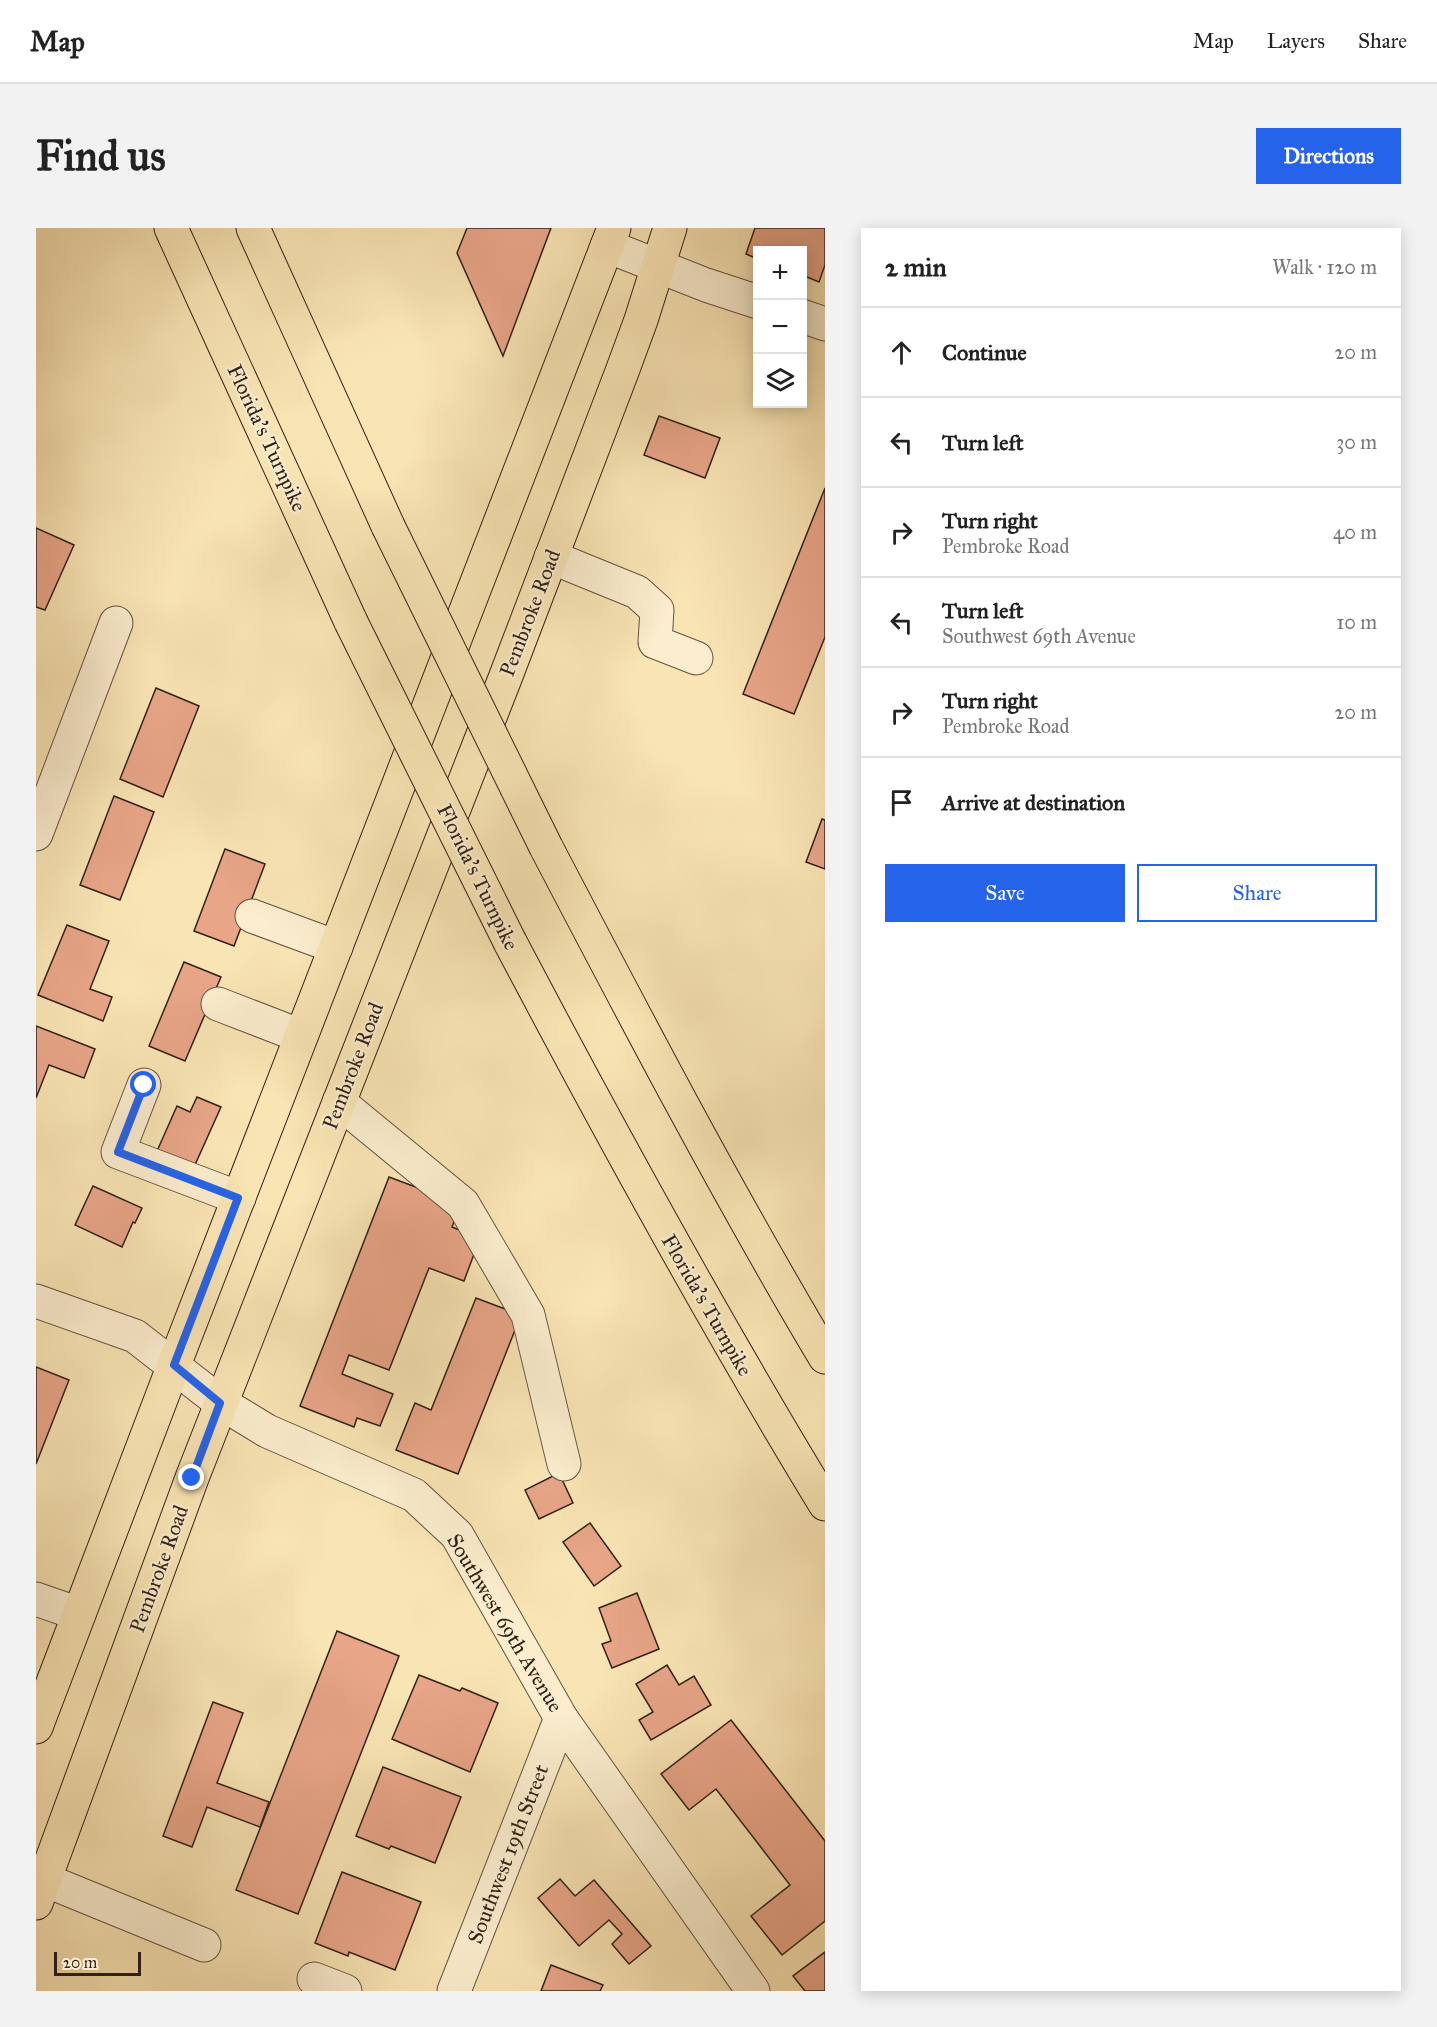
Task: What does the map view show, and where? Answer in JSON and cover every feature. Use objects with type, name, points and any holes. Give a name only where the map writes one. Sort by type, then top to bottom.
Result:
[{"type":"main road","name":"Florida's Turnpike","points":[[171,228],[351,622],[510,942],[678,1255],[825,1504]]},
{"type":"main road","points":[[253,228],[388,526],[546,847],[749,1226],[825,1357]]},
{"type":"main road","name":"Pembroke Road","points":[[40,1892],[220,1403],[551,557],[637,330],[660,265],[670,228]]},
{"type":"main road","points":[[36,1727],[610,237]]},
{"type":"street","points":[[610,237],[660,265],[706,285],[753,300]]},
{"type":"street","points":[[807,317],[825,324]]},
{"type":"street","points":[[551,557],[637,591],[657,610],[655,642],[696,658]]},
{"type":"street","points":[[36,834],[116,623]]},
{"type":"street","points":[[252,916],[336,947]]},
{"type":"street","points":[[218,1005],[301,1036]]},
{"type":"street","points":[[144,1085],[118,1152],[238,1198]]},
{"type":"street","points":[[339,1102],[463,1204],[528,1315],[564,1464]]},
{"type":"street","name":"Southwest 69th Avenue","points":[[36,1301],[135,1336],[220,1403],[267,1431],[414,1495],[457,1534],[561,1718],[753,1991]]},
{"type":"street","points":[[36,1599],[79,1614]]},
{"type":"street","name":"Southwest 19th Street","points":[[454,1991],[561,1718]]},
{"type":"street","points":[[40,1892],[204,1945]]},
{"type":"street","points":[[314,1979],[345,1991]]},
{"type":"building","points":[[467,228],[551,228],[503,356],[457,253]]},
{"type":"building","points":[[755,228],[825,228],[825,265],[819,282],[807,277],[807,246],[753,246],[753,257],[746,254]]},
{"type":"building","points":[[659,416],[720,438],[705,478],[644,455]]},
{"type":"building","points":[[825,488],[825,637],[794,714],[743,694]]},
{"type":"building","points":[[36,528],[74,545],[45,610],[36,607]]},
{"type":"building","points":[[156,688],[199,706],[163,797],[120,779]]},
{"type":"building","points":[[114,796],[154,812],[120,900],[80,885]]},
{"type":"building","points":[[822,819],[825,820],[825,869],[806,862]]},
{"type":"building","points":[[225,849],[265,864],[234,946],[194,931]]},
{"type":"building","points":[[67,925],[109,941],[90,989],[112,997],[103,1021],[38,995]]},
{"type":"building","points":[[184,962],[221,977],[185,1061],[149,1046]]},
{"type":"building","points":[[36,1026],[95,1049],[84,1078],[49,1065],[36,1098]]},
{"type":"building","points":[[197,1097],[221,1107],[194,1167],[157,1151],[177,1106],[190,1112]]},
{"type":"building","points":[[389,1177],[461,1204],[452,1227],[480,1238],[464,1281],[429,1268],[389,1370],[349,1355],[342,1374],[393,1394],[380,1426],[357,1418],[354,1427],[300,1406]]},
{"type":"building","points":[[93,1186],[142,1208],[122,1247],[75,1225]]},
{"type":"building","points":[[476,1298],[521,1315],[458,1474],[396,1450],[415,1403],[431,1410]]},
{"type":"building","points":[[36,1367],[69,1380],[36,1464]]},
{"type":"building","points":[[559,1473],[573,1503],[539,1519],[525,1490]]},
{"type":"building","points":[[590,1523],[621,1566],[594,1586],[563,1542]]},
{"type":"building","points":[[637,1593],[659,1649],[612,1668],[602,1644],[611,1641],[599,1608]]},
{"type":"building","points":[[337,1631],[399,1656],[298,1914],[236,1890]]},
{"type":"building","points":[[667,1665],[679,1685],[694,1676],[711,1705],[651,1740],[639,1720],[653,1712],[636,1684]]},
{"type":"building","points":[[419,1675],[460,1691],[462,1688],[498,1703],[470,1772],[392,1739]]},
{"type":"building","points":[[213,1702],[243,1713],[217,1783],[269,1802],[260,1827],[207,1807],[192,1847],[163,1836]]},
{"type":"building","points":[[731,1720],[825,1841],[825,1921],[782,1955],[751,1916],[790,1885],[716,1789],[689,1810],[661,1774]]},
{"type":"building","points":[[383,1767],[461,1797],[435,1863],[391,1846],[389,1849],[356,1836]]},
{"type":"building","points":[[342,1872],[421,1902],[395,1970],[349,1952],[348,1956],[315,1943]]},
{"type":"building","points":[[560,1879],[575,1896],[594,1880],[651,1946],[629,1964],[612,1944],[622,1934],[609,1920],[579,1946],[538,1898]]},
{"type":"building","points":[[825,1952],[825,1991],[805,1991],[793,1976]]},
{"type":"building","points":[[551,1965],[603,1985],[600,1991],[541,1991]]},
{"type":"route","points":[[144,1085],[118,1152],[238,1198],[174,1365],[220,1403],[192,1478]]}]
